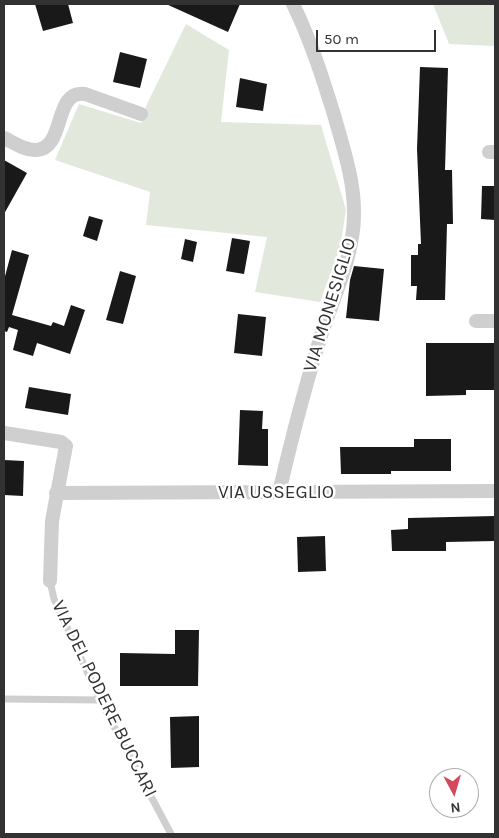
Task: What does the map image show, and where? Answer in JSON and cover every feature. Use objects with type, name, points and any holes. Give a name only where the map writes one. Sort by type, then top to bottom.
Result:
[{"type":"street","name":"VIA MONESIGLIO","points":[[279,493],[296,418],[320,336],[339,285],[351,240],[354,211],[343,147],[315,53],[293,4]]},
{"type":"street","points":[[4,138],[28,149],[38,150],[45,148],[51,141],[68,100],[78,94],[85,94],[141,114]]},
{"type":"street","points":[[476,321],[495,321]]},
{"type":"street","name":"VIA DEL PODERE BUCCARI","points":[[4,433],[64,443],[67,451],[56,493],[51,535],[50,581]]},
{"type":"street","name":"VIA USSEGLIO","points":[[56,493],[495,491]]},
{"type":"lane","name":"VIA DEL PODERE BUCCARI","points":[[50,581],[54,599],[100,700],[171,834]]},
{"type":"lane","points":[[4,699],[100,700]]},
{"type":"shaded area","points":[[433,4],[495,4],[495,46],[449,44]]},
{"type":"shaded area","points":[[186,24],[229,50],[221,122],[321,125],[346,210],[340,248],[320,302],[255,292],[267,237],[146,225],[150,192],[55,160],[79,104],[141,123],[147,104]]},
{"type":"building","points":[[35,4],[68,4],[73,23],[43,31]]},
{"type":"building","points":[[166,4],[240,4],[228,32]]},
{"type":"building","points":[[120,52],[147,59],[140,88],[113,82]]},
{"type":"building","points":[[420,67],[448,68],[445,170],[452,170],[453,224],[447,224],[445,300],[416,300],[417,286],[411,286],[411,255],[418,255],[418,244],[421,244],[417,149]]},
{"type":"building","points":[[240,78],[267,84],[263,111],[236,107]]},
{"type":"building","points":[[4,160],[27,173],[4,214]]},
{"type":"building","points":[[482,186],[495,186],[495,220],[481,219]]},
{"type":"building","points":[[89,216],[103,220],[97,241],[83,236]]},
{"type":"building","points":[[232,238],[250,241],[244,274],[226,271]]},
{"type":"building","points":[[185,239],[197,242],[193,262],[181,259]]},
{"type":"building","points":[[12,250],[29,255],[12,315],[51,326],[53,322],[64,326],[71,305],[85,310],[70,354],[37,343],[33,356],[13,350],[18,330],[9,327],[7,332],[4,331],[4,280]]},
{"type":"building","points":[[354,266],[384,269],[379,321],[346,318],[350,280]]},
{"type":"building","points":[[120,271],[136,276],[123,324],[106,320]]},
{"type":"building","points":[[238,314],[266,317],[262,356],[234,353]]},
{"type":"building","points":[[426,343],[495,343],[495,390],[466,390],[466,395],[426,396]]},
{"type":"building","points":[[29,387],[71,394],[68,415],[25,408]]},
{"type":"building","points":[[240,410],[263,411],[262,429],[268,429],[268,466],[238,465]]},
{"type":"building","points":[[414,439],[451,439],[451,471],[391,471],[391,474],[341,474],[340,447],[414,447]]},
{"type":"building","points":[[4,460],[24,461],[23,496],[4,495]]},
{"type":"building","points":[[495,516],[495,541],[446,542],[446,551],[392,551],[391,530],[408,529],[408,518]]},
{"type":"building","points":[[325,536],[326,571],[298,572],[297,537]]},
{"type":"building","points":[[175,630],[199,630],[198,686],[120,686],[120,653],[175,654]]},
{"type":"building","points":[[199,716],[199,767],[171,768],[170,717]]}]
